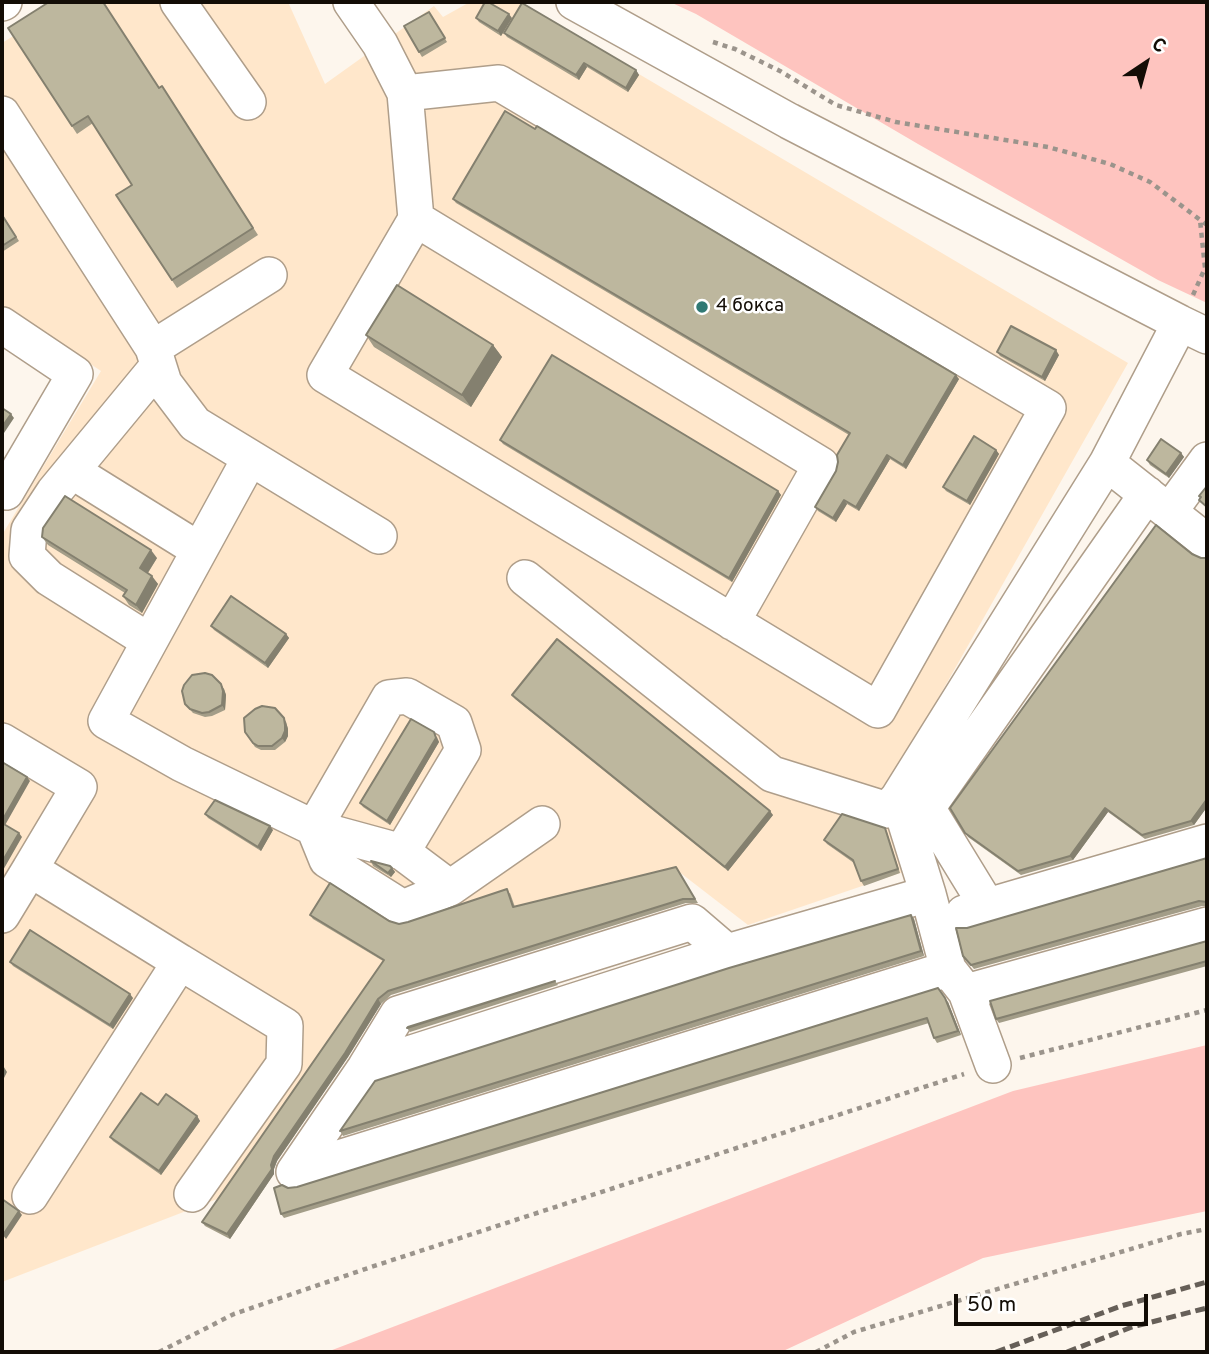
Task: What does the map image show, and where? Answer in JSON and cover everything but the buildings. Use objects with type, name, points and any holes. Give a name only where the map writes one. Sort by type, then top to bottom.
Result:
[{"type":"street","points":[[178,2],[248,102]]},
{"type":"street","points":[[351,2],[380,44],[405,93],[416,219],[325,375],[878,710],[1048,408],[499,83],[405,93]]},
{"type":"street","points":[[525,578],[772,774],[887,810],[898,798],[1107,463],[1194,330],[789,121],[574,2]]},
{"type":"street","points":[[2,114],[156,357],[164,383],[195,424],[379,536]]},
{"type":"street","points":[[416,219],[821,465],[732,622]]},
{"type":"street","points":[[149,641],[49,578],[27,556],[29,530],[54,492],[156,357],[270,275]]},
{"type":"street","points":[[2,325],[75,374],[6,492],[2,489]]},
{"type":"street","points":[[250,458],[106,721],[182,764],[314,828],[402,852],[450,888]]},
{"type":"street","points":[[1207,460],[1158,503],[927,808],[976,910],[1207,842]]},
{"type":"street","points":[[1107,463],[1207,542]]},
{"type":"street","points":[[72,471],[199,550]]},
{"type":"street","points":[[314,828],[389,698],[407,696],[454,723],[463,750],[402,852]]},
{"type":"street","points":[[2,741],[79,787],[2,915]]},
{"type":"street","points":[[898,798],[958,980],[993,1065]]},
{"type":"street","points":[[314,828],[327,860],[403,908],[450,888],[542,824]]},
{"type":"street","points":[[30,869],[285,1026],[285,1064],[192,1194]]},
{"type":"street","points":[[928,894],[727,952],[365,1068],[295,1172],[958,980],[1207,925]]},
{"type":"street","points":[[30,1196],[180,962]]},
{"type":"path","points":[[710,41],[735,49],[780,71],[836,104],[896,122],[1048,147],[1110,164],[1150,182],[1207,225]]},
{"type":"path","points":[[1194,330],[1205,268],[1200,219]]},
{"type":"path","points":[[159,1352],[234,1314],[397,1259],[993,1065],[1207,1010]]},
{"type":"path","points":[[816,1352],[854,1332],[1181,1234],[1207,1229]]},
{"type":"shaded area","points":[[68,2],[288,2],[325,84],[434,6],[443,17],[470,2],[517,2],[1128,363],[906,755],[909,870],[748,925],[678,871],[415,946],[225,1196],[2,1282],[2,535],[101,371],[2,305],[2,43]]},
{"type":"shaded area","points":[[670,2],[1207,2],[1207,303],[1158,280],[696,14]]},
{"type":"shaded area","points":[[1207,1045],[1207,1211],[983,1258],[781,1352],[327,1352],[1013,1091]]},
{"type":"railway","points":[[996,1352],[1121,1306],[1207,1282]]},
{"type":"railway","points":[[1067,1352],[1132,1327],[1207,1308]]},
{"type":"place","name":"4 бокса","points":[[702,307]]}]
